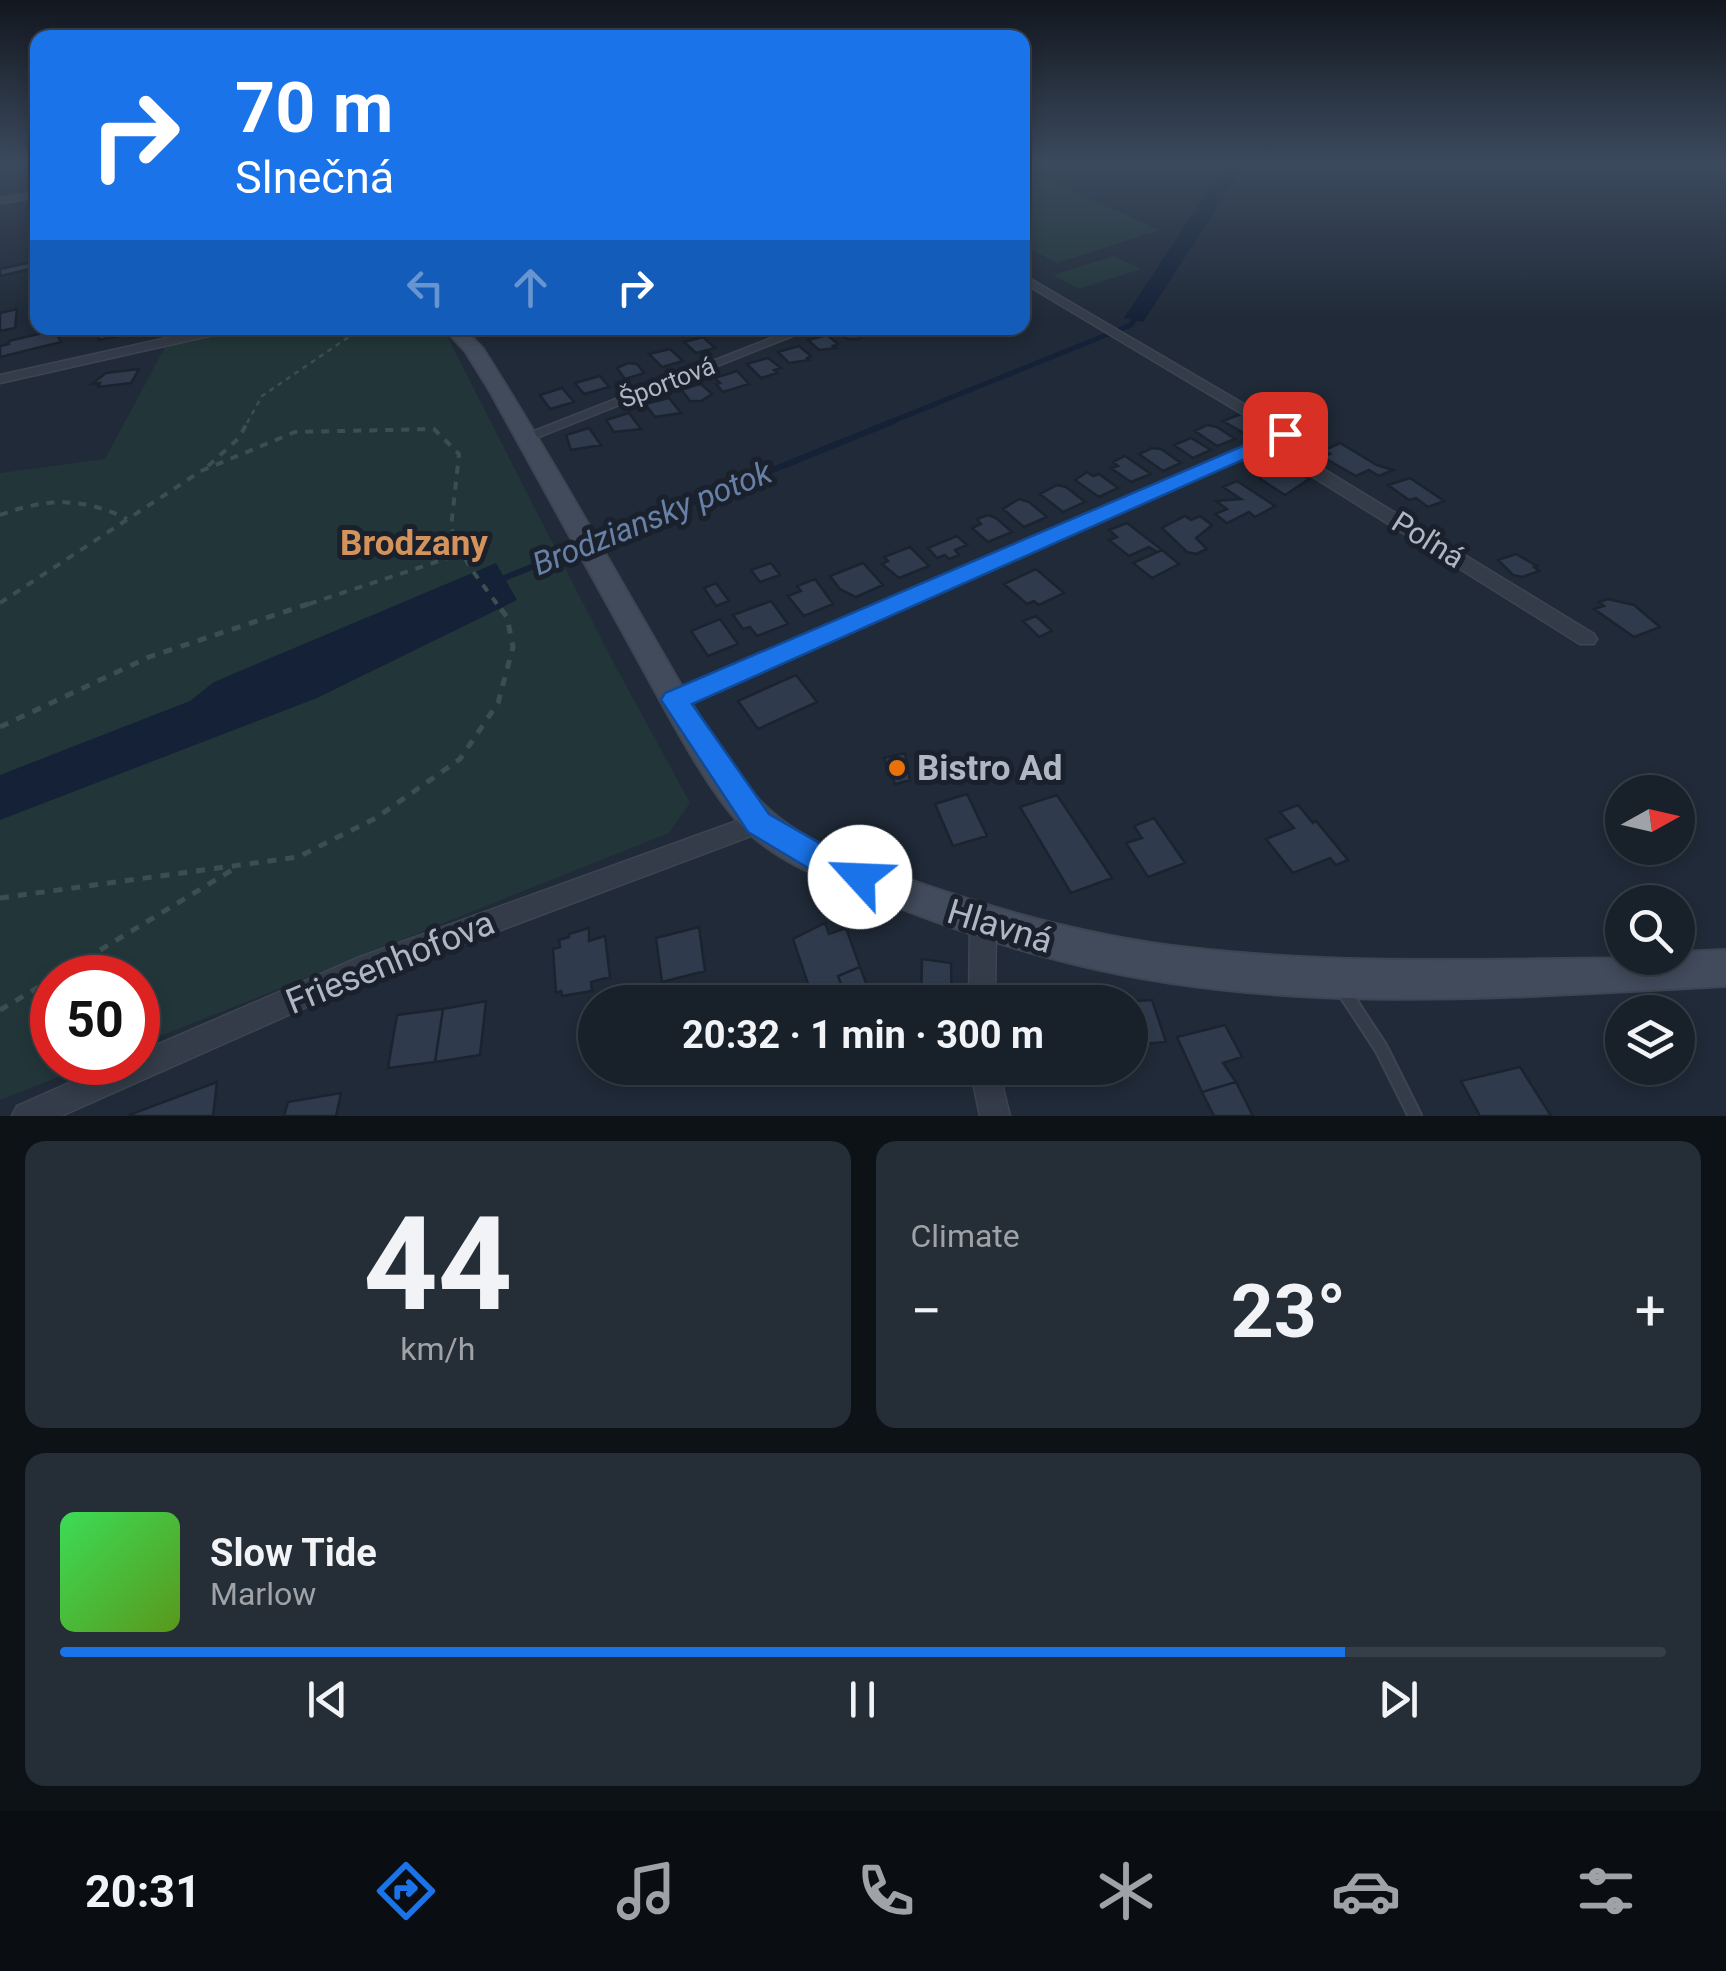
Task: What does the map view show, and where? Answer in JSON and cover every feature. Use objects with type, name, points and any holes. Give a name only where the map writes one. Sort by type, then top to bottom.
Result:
[{"type":"main road","name":"Hlavná","points":[[460,335],[474,349],[526,437],[675,700],[758,823],[824,862],[983,923],[1086,952],[1209,970],[1336,979],[1510,980],[1726,968]]},
{"type":"street","name":"Poľná","points":[[1030,281],[1122,336],[1587,639]]},
{"type":"street","points":[[0,379],[196,335]]},
{"type":"street","name":"Športová","points":[[526,437],[790,335]]},
{"type":"street","points":[[675,700],[1277,438]]},
{"type":"street","name":"Friesenhofova","points":[[27,1116],[360,970],[758,823]]},
{"type":"street","points":[[982,985],[983,923]]},
{"type":"street","points":[[988,1085],[995,1116]]},
{"type":"lane","points":[[1336,979],[1381,1048],[1415,1116]]},
{"type":"path","points":[[0,603],[224,455],[262,396],[352,335]]},
{"type":"path","points":[[0,898],[298,857],[376,818],[460,758],[498,703],[514,647],[507,617],[469,566],[451,528],[459,454],[434,429],[295,432],[201,471]]},
{"type":"path","points":[[0,515],[19,507],[74,498],[101,505],[127,519]]},
{"type":"path","points":[[0,727],[149,658],[463,553]]},
{"type":"path","points":[[92,955],[241,864]]},
{"type":"path","points":[[0,1010],[30,992]]},
{"type":"green space","points":[[1030,216],[1129,216],[1160,230],[1057,263],[1030,249]]},
{"type":"green space","points":[[1114,256],[1141,269],[1079,289],[1053,275]]},
{"type":"green space","points":[[211,335],[447,335],[610,656],[690,803],[669,833],[160,1036],[160,955],[30,955],[30,1085],[38,1085],[0,1100],[0,473],[105,459],[166,345]]},
{"type":"water","points":[[1192,216],[1211,216],[1143,322],[1124,318]]},
{"type":"water","points":[[496,563],[517,600],[317,698],[0,820],[0,775],[190,701],[214,682]]},
{"type":"building","points":[[30,262],[30,269],[0,276],[0,269]]},
{"type":"building","points":[[17,309],[15,328],[0,331],[0,313]]},
{"type":"building","points":[[58,335],[61,342],[0,357],[0,346],[9,341]]},
{"type":"building","points":[[827,335],[838,344],[833,346],[836,348],[819,350],[808,340]]},
{"type":"building","points":[[842,335],[864,335],[858,339]]},
{"type":"building","points":[[703,337],[715,348],[696,353],[684,342]]},
{"type":"building","points":[[799,346],[811,356],[809,360],[789,363],[778,352]]},
{"type":"building","points":[[670,349],[683,361],[662,367],[649,354]]},
{"type":"building","points":[[768,358],[781,368],[774,370],[777,373],[761,378],[747,364]]},
{"type":"building","points":[[637,364],[644,373],[625,379],[617,368]]},
{"type":"building","points":[[139,369],[131,383],[98,387],[100,383],[92,384],[106,373]]},
{"type":"building","points":[[737,371],[749,384],[723,392],[715,378]]},
{"type":"building","points":[[600,376],[609,387],[584,394],[575,383]]},
{"type":"building","points":[[701,384],[712,394],[701,401],[690,401],[681,389]]},
{"type":"building","points":[[562,388],[574,402],[550,409],[540,395]]},
{"type":"building","points":[[669,398],[681,413],[655,417],[645,404]]},
{"type":"building","points":[[629,413],[641,429],[614,432],[606,420]]},
{"type":"building","points":[[1241,414],[1264,428],[1247,435],[1223,421]]},
{"type":"building","points":[[1207,425],[1235,439],[1217,446],[1195,431]]},
{"type":"building","points":[[589,428],[601,445],[571,450],[566,435]]},
{"type":"building","points":[[1191,438],[1211,450],[1193,458],[1174,445]]},
{"type":"building","points":[[1340,443],[1393,470],[1379,476],[1369,470],[1356,476],[1323,457],[1330,454],[1325,450]]},
{"type":"building","points":[[1161,449],[1181,463],[1163,471],[1139,454]]},
{"type":"building","points":[[1125,456],[1151,474],[1131,482],[1111,468],[1118,466],[1113,462]]},
{"type":"building","points":[[1291,468],[1309,479],[1285,495],[1259,478],[1265,473]]},
{"type":"building","points":[[1087,472],[1099,474],[1118,488],[1099,497],[1075,480]]},
{"type":"building","points":[[1410,478],[1444,501],[1428,507],[1416,498],[1409,500],[1388,485]]},
{"type":"building","points":[[1237,481],[1275,506],[1255,517],[1249,512],[1227,523],[1215,514],[1227,509],[1216,501],[1241,499],[1223,487]]},
{"type":"building","points":[[1057,485],[1085,502],[1063,512],[1040,494]]},
{"type":"building","points":[[1019,499],[1047,517],[1024,527],[1003,509]]},
{"type":"building","points":[[988,515],[1012,532],[988,542],[972,528],[981,524],[977,519]]},
{"type":"building","points":[[1185,516],[1191,520],[1200,516],[1212,525],[1196,538],[1207,549],[1196,554],[1187,552],[1162,528]]},
{"type":"building","points":[[1127,523],[1162,550],[1157,552],[1149,547],[1129,556],[1109,540],[1117,537],[1109,530]]},
{"type":"building","points":[[957,536],[967,545],[955,550],[959,555],[937,558],[928,548]]},
{"type":"building","points":[[910,547],[929,566],[899,578],[882,564],[888,561],[884,557]]},
{"type":"building","points":[[1162,550],[1179,564],[1152,578],[1133,563]]},
{"type":"building","points":[[1516,554],[1539,571],[1522,577],[1513,575],[1498,560]]},
{"type":"building","points":[[771,563],[780,575],[760,582],[751,570]]},
{"type":"building","points":[[863,563],[883,585],[856,597],[840,589],[830,576]]},
{"type":"building","points":[[1036,569],[1064,593],[1039,605],[1034,601],[1027,604],[1004,584]]},
{"type":"building","points":[[815,579],[833,604],[804,616],[788,596],[801,591],[797,586]]},
{"type":"building","points":[[716,583],[729,601],[716,606],[704,588]]},
{"type":"building","points":[[1608,599],[1634,605],[1660,627],[1634,637],[1594,609],[1604,606],[1599,602]]},
{"type":"building","points":[[771,601],[788,624],[757,636],[750,627],[743,629],[733,615]]},
{"type":"building","points":[[1036,616],[1052,631],[1039,637],[1023,621]]},
{"type":"building","points":[[720,619],[738,644],[708,656],[691,631]]},
{"type":"building","points":[[796,675],[817,702],[758,729],[738,701]]},
{"type":"building","points":[[905,753],[910,780],[895,784],[884,758]]},
{"type":"building","points":[[967,794],[987,836],[953,846],[935,804]]},
{"type":"building","points":[[1057,795],[1112,878],[1071,893],[1020,807]]},
{"type":"building","points":[[1298,805],[1348,860],[1336,865],[1330,858],[1293,873],[1266,839],[1294,828],[1280,812]]},
{"type":"building","points":[[1154,818],[1185,863],[1148,877],[1126,843],[1142,838],[1134,826]]},
{"type":"building","points":[[825,923],[829,934],[846,928],[860,967],[838,976],[838,985],[808,985],[793,939]]},
{"type":"building","points":[[699,927],[705,971],[662,982],[656,938]]},
{"type":"building","points":[[589,928],[589,941],[605,936],[610,977],[591,985],[578,985],[578,993],[562,996],[561,991],[556,993],[553,949],[560,947],[559,940]]},
{"type":"building","points":[[922,959],[951,963],[952,985],[921,985]]},
{"type":"building","points":[[860,967],[867,985],[838,985],[841,984],[838,976]]},
{"type":"building","points":[[1148,1000],[1152,1000],[1166,1042],[1148,1044]]},
{"type":"building","points":[[486,1001],[480,1055],[435,1062],[443,1009]]},
{"type":"building","points":[[443,1009],[435,1062],[388,1068],[397,1015]]},
{"type":"building","points":[[1225,1025],[1242,1057],[1223,1063],[1236,1082],[1202,1092],[1177,1037]]},
{"type":"building","points":[[1520,1067],[1551,1116],[1480,1116],[1461,1081]]},
{"type":"building","points":[[217,1082],[213,1116],[129,1116],[129,1115]]},
{"type":"building","points":[[1236,1082],[1253,1116],[1214,1116],[1202,1092]]},
{"type":"building","points":[[341,1093],[336,1116],[284,1116],[288,1102]]},
{"type":"waterway","name":"Brodziansky potok","points":[[888,423],[1131,325],[1138,313]]},
{"type":"waterway","name":"Brodziansky potok","points":[[497,581],[894,421]]},
{"type":"place","name":"Bistro Ad","points":[[897,768]]},
{"type":"district","name":"Brodzany","points":[[414,543]]},
{"type":"route","points":[[860,877],[824,862],[758,823],[675,700],[1285,434]]}]
